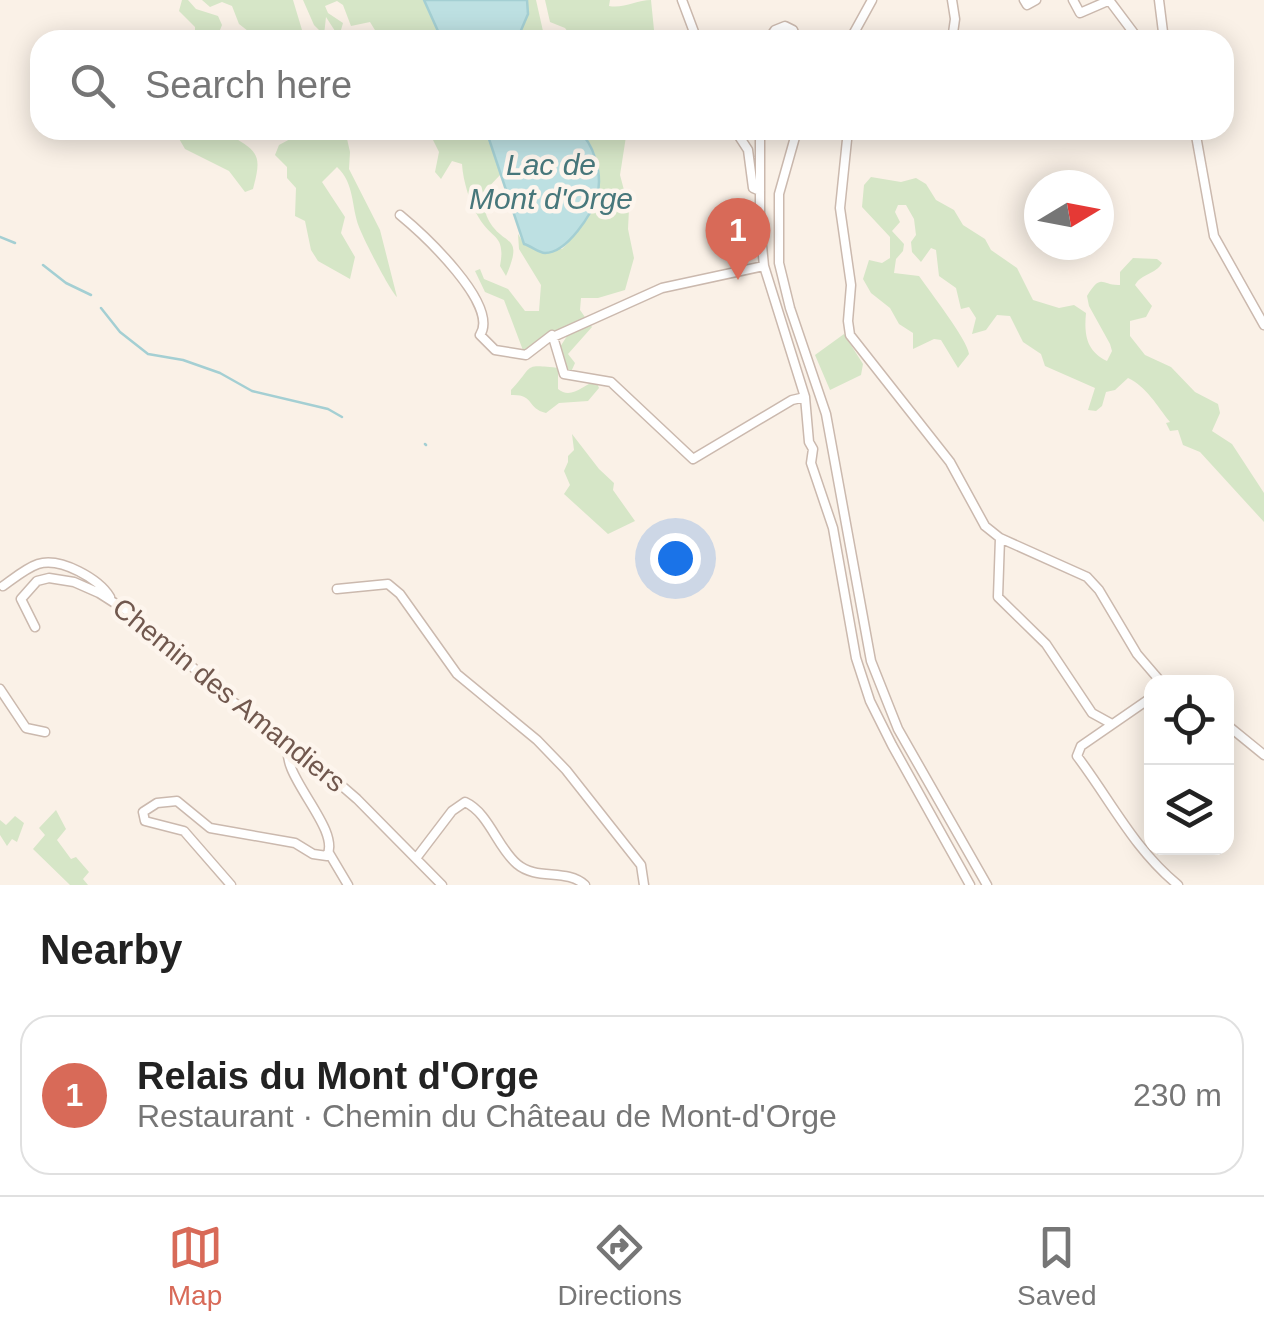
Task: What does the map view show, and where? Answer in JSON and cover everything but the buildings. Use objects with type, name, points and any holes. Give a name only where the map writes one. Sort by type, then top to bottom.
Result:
[{"type":"street","points":[[682,0],[694,30]]},
{"type":"street","points":[[856,30],[872,0]]},
{"type":"street","points":[[952,0],[954,30]]},
{"type":"street","points":[[1024,0],[1027,5],[1036,0]]},
{"type":"street","points":[[1073,0],[1080,13],[1110,0],[1132,30]]},
{"type":"street","points":[[1160,0],[1163,30]]},
{"type":"street","points":[[742,140],[748,150],[753,188],[760,192]]},
{"type":"street","points":[[760,140],[760,237],[764,266],[805,397],[812,463],[830,520],[856,658],[870,702],[970,885]]},
{"type":"street","points":[[794,140],[779,194],[778,251],[790,308],[822,399],[858,598],[878,683],[904,741],[987,885]]},
{"type":"street","points":[[847,140],[840,208],[851,285],[850,335],[950,462],[982,521],[1000,538],[1087,577],[1137,654],[1156,675]]},
{"type":"street","points":[[1197,140],[1214,236],[1264,325]]},
{"type":"street","points":[[400,215],[426,236],[468,286],[484,317],[480,335],[494,350],[526,356],[552,336],[662,288],[764,266]]},
{"type":"street","points":[[552,336],[564,374],[610,382],[693,459],[792,400],[805,397]]},
{"type":"street","points":[[813,450],[832,444]]},
{"type":"street","points":[[1000,538],[998,597],[1046,644],[1092,714],[1112,724]]},
{"type":"street","points":[[2,586],[34,566],[52,563],[103,586],[113,601]]},
{"type":"street","name":"Chemin des Amandiers","points":[[35,628],[21,600],[38,582],[62,579],[113,601],[164,640],[225,696],[358,799],[442,885]]},
{"type":"street","points":[[337,589],[388,584],[400,594],[457,674],[537,740],[566,770],[640,865],[644,885]]},
{"type":"street","points":[[0,690],[26,728],[45,732]]},
{"type":"street","points":[[1144,702],[1081,746],[1077,756],[1108,796],[1138,847],[1178,885]]},
{"type":"street","points":[[1234,731],[1264,755]]},
{"type":"street","points":[[290,744],[287,761],[303,785],[330,844],[329,853],[348,885]]},
{"type":"street","points":[[231,885],[184,831],[145,821],[144,810],[164,801],[177,801],[210,828],[296,843],[323,857],[329,853]]},
{"type":"street","points":[[417,856],[452,811],[465,802],[477,811],[519,866],[575,877],[585,885]]},
{"type":"green space","points":[[182,0],[188,0],[196,9],[218,16],[222,25],[220,30],[195,30],[179,11]]},
{"type":"green space","points":[[202,0],[293,0],[302,30],[247,30],[239,24],[232,6],[222,2],[210,7]]},
{"type":"green space","points":[[303,0],[424,0],[438,30],[375,30],[370,22],[351,26],[343,5],[337,1],[325,6],[328,13],[343,23],[341,30],[334,30],[326,17],[325,30],[314,25]]},
{"type":"green space","points":[[527,0],[536,0],[543,30],[521,30],[528,14]]},
{"type":"green space","points":[[545,0],[610,0],[609,6],[614,7],[651,0],[654,30],[566,30],[550,22]]},
{"type":"green space","points":[[180,140],[237,140],[256,157],[253,189],[245,192],[229,171],[185,149]]},
{"type":"green space","points":[[288,140],[347,140],[349,169],[380,230],[397,297],[362,233],[350,188],[337,167],[322,182],[345,217],[341,233],[355,257],[350,279],[318,261],[311,250],[305,221],[295,216],[296,188],[287,178],[287,167],[275,155],[279,145]]},
{"type":"green space","points":[[433,140],[489,140],[501,174],[482,194],[488,219],[513,246],[506,276],[500,266],[501,248],[473,206],[462,164],[452,161],[441,179],[435,172],[439,152]]},
{"type":"green space","points":[[625,140],[620,175],[629,209],[628,229],[634,258],[625,290],[598,298],[581,298],[580,310],[592,327],[568,354],[575,363],[571,372],[558,373],[558,389],[563,392],[596,381],[599,388],[588,401],[559,403],[546,413],[524,397],[511,395],[511,390],[530,368],[560,368],[560,347],[567,331],[562,328],[524,353],[504,300],[485,292],[475,271],[480,269],[484,279],[508,289],[525,311],[539,311],[541,285],[519,249],[518,234],[524,244],[562,249],[572,237],[595,190],[595,157],[589,142]]},
{"type":"green space","points":[[871,177],[901,182],[916,178],[926,184],[936,200],[954,210],[963,225],[1017,268],[1033,300],[1059,308],[1074,305],[1086,313],[1088,341],[1107,361],[1112,351],[1110,344],[1087,296],[1099,282],[1120,285],[1120,272],[1133,258],[1157,259],[1162,263],[1135,285],[1152,306],[1146,317],[1130,321],[1130,336],[1145,355],[1171,367],[1195,392],[1218,404],[1220,413],[1212,431],[1232,444],[1264,493],[1264,522],[1200,452],[1183,445],[1178,430],[1170,431],[1166,423],[1170,422],[1135,382],[1128,378],[1115,390],[1106,392],[1096,411],[1088,410],[1095,388],[1045,366],[1041,354],[1023,342],[1010,316],[997,315],[986,330],[972,334],[976,318],[969,307],[961,309],[956,288],[939,276],[936,250],[931,248],[921,262],[912,252],[914,219],[906,205],[898,205],[895,212],[900,222],[892,231],[904,244],[894,273],[919,276],[969,354],[958,368],[941,340],[934,339],[913,349],[913,333],[899,324],[863,279],[869,260],[882,263],[890,258],[890,237],[862,207],[864,185]]},
{"type":"green space","points":[[844,334],[863,364],[861,375],[830,390],[815,355]]},
{"type":"green space","points":[[572,434],[614,483],[613,490],[635,521],[608,534],[564,494],[570,485],[564,471],[574,450]]},
{"type":"green space","points":[[56,810],[66,829],[57,840],[71,859],[76,857],[89,872],[83,879],[88,885],[70,885],[33,849],[45,835],[39,828]]},
{"type":"green space","points":[[15,816],[24,823],[17,842],[12,839],[7,846],[0,835],[0,820],[6,825]]},
{"type":"water","points":[[424,0],[527,0],[528,14],[521,30],[438,30]]},
{"type":"water","name":"Lac de Mont d'Orge","points":[[489,140],[587,140],[598,169],[599,188],[584,222],[570,240],[553,251],[540,252],[524,244]]},
{"type":"waterway","points":[[0,237],[15,243]]},
{"type":"waterway","points":[[43,265],[66,283],[91,295]]},
{"type":"waterway","points":[[101,308],[120,332],[148,354],[183,360],[220,373],[252,391],[328,409],[342,417]]},
{"type":"place","name":"Relais du Mont d'Orge","points":[[738,280]]}]
